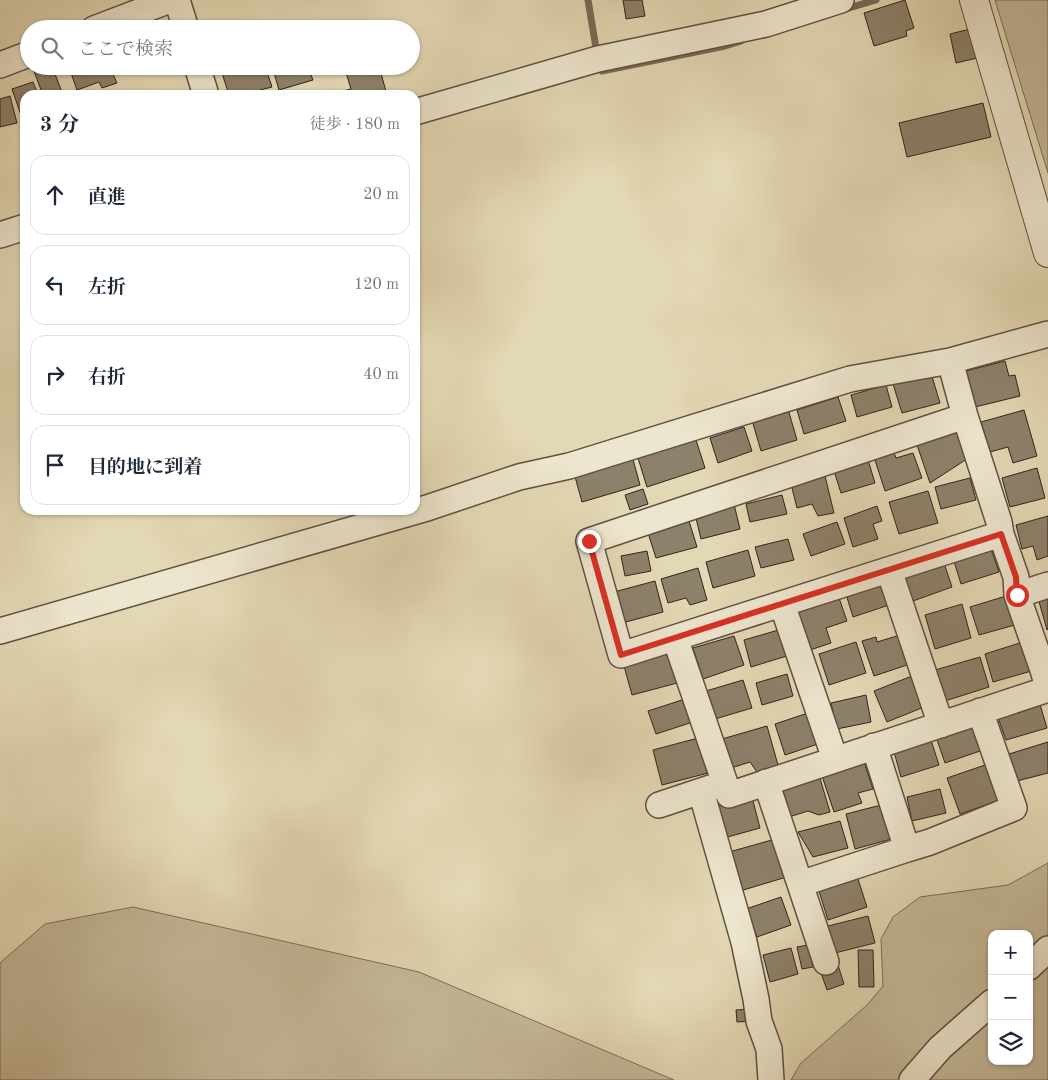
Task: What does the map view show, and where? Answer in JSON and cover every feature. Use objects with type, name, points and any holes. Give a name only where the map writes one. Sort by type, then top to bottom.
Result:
[{"type":"street","points":[[118,20],[170,0]]},
{"type":"street","points":[[177,0],[183,20]]},
{"type":"street","points":[[420,111],[598,59],[766,24],[841,0]]},
{"type":"street","points":[[974,0],[1048,253]]},
{"type":"street","points":[[0,65],[20,57]]},
{"type":"street","points":[[200,75],[204,90]]},
{"type":"street","points":[[0,235],[20,229]]},
{"type":"street","points":[[420,509],[518,477],[569,466],[850,379],[950,361],[1048,334]]},
{"type":"street","points":[[676,638],[729,794],[1048,688],[1017,595],[1016,577],[964,416],[950,361]]},
{"type":"street","points":[[964,416],[589,541],[621,655],[1001,534]]},
{"type":"street","points":[[0,631],[375,517]]},
{"type":"street","points":[[890,570],[941,725]]},
{"type":"street","points":[[1017,595],[1048,585]]},
{"type":"street","points":[[782,604],[835,759]]},
{"type":"street","points":[[800,884],[930,842],[1014,808],[980,711]]},
{"type":"street","points":[[874,746],[908,849]]},
{"type":"street","points":[[766,782],[826,962]]},
{"type":"street","points":[[659,805],[725,783]]},
{"type":"street","points":[[701,791],[744,942],[759,1020],[768,1049],[771,1080]]},
{"type":"street","points":[[1033,963],[1048,949]]},
{"type":"street","points":[[912,1080],[940,1048],[988,1006]]},
{"type":"shaded area","points":[[995,0],[1048,0],[1048,173]]},
{"type":"shaded area","points":[[1048,863],[1048,1080],[791,1080],[801,1063],[867,1005],[883,986],[881,939],[893,917],[920,897],[1008,885]]},
{"type":"shaded area","points":[[133,907],[419,972],[674,1080],[0,1080],[0,963],[45,924]]},
{"type":"building","points":[[623,0],[642,0],[645,16],[626,19]]},
{"type":"building","points":[[905,0],[914,28],[906,31],[907,36],[874,46],[864,13]]},
{"type":"building","points":[[970,29],[977,58],[956,63],[950,34]]},
{"type":"building","points":[[35,75],[55,75],[61,90],[41,90]]},
{"type":"building","points":[[72,75],[113,75],[117,83],[102,88],[99,82],[77,90]]},
{"type":"building","points":[[223,75],[268,75],[272,87],[260,90],[227,90]]},
{"type":"building","points":[[275,75],[311,75],[313,80],[279,90]]},
{"type":"building","points":[[347,75],[381,75],[386,90],[347,90],[351,89]]},
{"type":"building","points":[[33,82],[36,90],[20,90],[20,112],[12,89]]},
{"type":"building","points":[[10,96],[17,123],[0,127],[0,99]]},
{"type":"building","points":[[983,103],[991,137],[907,157],[899,123]]},
{"type":"building","points":[[1005,361],[1009,376],[1015,375],[1020,396],[975,407],[966,371]]},
{"type":"building","points":[[931,373],[940,403],[902,413],[893,384]]},
{"type":"building","points":[[886,385],[892,407],[857,417],[851,395]]},
{"type":"building","points":[[838,397],[846,421],[804,434],[797,410]]},
{"type":"building","points":[[788,409],[797,440],[761,451],[752,420]]},
{"type":"building","points":[[1024,410],[1037,456],[1013,463],[1008,447],[990,452],[981,422]]},
{"type":"building","points":[[744,427],[752,451],[718,463],[710,438]]},
{"type":"building","points":[[960,427],[970,457],[930,483],[916,442]]},
{"type":"building","points":[[696,440],[705,468],[647,487],[638,458]]},
{"type":"building","points":[[893,450],[896,458],[913,453],[922,478],[885,491],[874,457]]},
{"type":"building","points":[[632,456],[640,485],[582,502],[574,473]]},
{"type":"building","points":[[868,460],[875,483],[841,493],[834,471]]},
{"type":"building","points":[[1037,468],[1045,498],[1010,507],[1002,478]]},
{"type":"building","points":[[825,476],[834,513],[818,516],[812,504],[797,508],[791,484]]},
{"type":"building","points":[[970,478],[976,500],[941,509],[935,487]]},
{"type":"building","points":[[643,489],[648,504],[630,510],[625,495]]},
{"type":"building","points":[[928,491],[938,523],[899,534],[889,502]]},
{"type":"building","points":[[782,495],[787,514],[750,522],[746,504]]},
{"type":"building","points":[[734,504],[740,529],[701,539],[695,514]]},
{"type":"building","points":[[877,506],[882,521],[873,524],[878,539],[853,547],[844,518]]},
{"type":"building","points":[[1048,516],[1048,556],[1037,560],[1033,546],[1022,549],[1016,525]]},
{"type":"building","points":[[689,521],[697,547],[656,558],[648,533]]},
{"type":"building","points":[[837,522],[845,544],[811,556],[803,534]]},
{"type":"building","points":[[788,539],[794,560],[761,568],[755,547]]},
{"type":"building","points":[[990,546],[999,572],[961,584],[953,558]]},
{"type":"building","points":[[748,550],[755,576],[713,588],[706,562]]},
{"type":"building","points":[[647,551],[651,571],[625,576],[621,556]]},
{"type":"building","points":[[944,563],[952,587],[913,601],[904,578]]},
{"type":"building","points":[[698,568],[707,600],[690,605],[686,598],[668,603],[661,579]]},
{"type":"building","points":[[655,581],[663,612],[622,623],[614,592]]},
{"type":"building","points":[[881,583],[889,605],[853,617],[846,594]]},
{"type":"building","points":[[1048,595],[1048,629],[1047,630],[1038,598]]},
{"type":"building","points":[[1006,596],[1015,625],[979,635],[970,607]]},
{"type":"building","points":[[839,598],[847,621],[826,628],[831,643],[810,650],[798,612]]},
{"type":"building","points":[[962,604],[971,638],[935,649],[925,615]]},
{"type":"building","points":[[782,629],[790,655],[751,667],[744,640]]},
{"type":"building","points":[[900,635],[910,664],[874,676],[862,641],[876,637],[877,642]]},
{"type":"building","points":[[734,636],[744,665],[703,679],[693,648]]},
{"type":"building","points":[[1026,641],[1035,670],[993,682],[985,654]]},
{"type":"building","points":[[856,642],[866,673],[829,685],[819,654]]},
{"type":"building","points":[[673,652],[681,682],[632,695],[624,666]]},
{"type":"building","points":[[980,657],[989,687],[945,701],[935,670]]},
{"type":"building","points":[[787,674],[793,696],[762,705],[756,683]]},
{"type":"building","points":[[917,674],[929,705],[887,722],[874,691]]},
{"type":"building","points":[[743,680],[752,708],[715,719],[706,691]]},
{"type":"building","points":[[866,695],[871,722],[837,729],[831,703]]},
{"type":"building","points":[[688,698],[696,721],[656,734],[648,711]]},
{"type":"building","points":[[1039,701],[1047,728],[1006,740],[997,715]]},
{"type":"building","points":[[814,711],[824,742],[785,755],[775,724]]},
{"type":"building","points":[[978,725],[986,749],[945,763],[935,734]]},
{"type":"building","points":[[767,726],[778,765],[757,772],[750,762],[731,768],[722,739]]},
{"type":"building","points":[[702,737],[712,772],[662,785],[653,750]]},
{"type":"building","points":[[930,737],[939,765],[901,777],[893,748]]},
{"type":"building","points":[[1048,742],[1048,773],[1017,781],[1009,754]]},
{"type":"building","points":[[863,759],[873,789],[858,793],[862,803],[834,812],[821,773]]},
{"type":"building","points":[[988,764],[1000,800],[960,814],[947,778]]},
{"type":"building","points":[[819,775],[830,812],[819,815],[808,811],[789,817],[781,786]]},
{"type":"building","points":[[940,789],[946,813],[912,821],[907,797]]},
{"type":"building","points":[[752,797],[760,828],[724,838],[716,807]]},
{"type":"building","points":[[885,804],[895,838],[855,849],[846,814]]},
{"type":"building","points":[[840,821],[848,848],[813,857],[798,832]]},
{"type":"building","points":[[779,838],[790,876],[740,891],[729,852]]},
{"type":"building","points":[[858,879],[867,907],[828,920],[819,891]]},
{"type":"building","points":[[781,897],[791,925],[757,937],[746,909]]},
{"type":"building","points":[[868,916],[875,943],[835,953],[828,926]]},
{"type":"building","points":[[808,945],[813,967],[802,969],[797,947]]},
{"type":"building","points":[[791,948],[798,974],[770,982],[763,955]]},
{"type":"building","points":[[858,950],[873,950],[874,987],[859,987]]},
{"type":"building","points":[[838,965],[844,984],[827,990],[820,970]]},
{"type":"building","points":[[751,1009],[751,1021],[737,1022],[736,1010]]},
{"type":"waterway","points":[[588,0],[596,48]]},
{"type":"waterway","points":[[842,10],[876,0]]},
{"type":"waterway","points":[[602,71],[725,46],[741,41]]},
{"type":"route","points":[[589,541],[621,655],[1001,534],[1016,577],[1017,595]]}]
